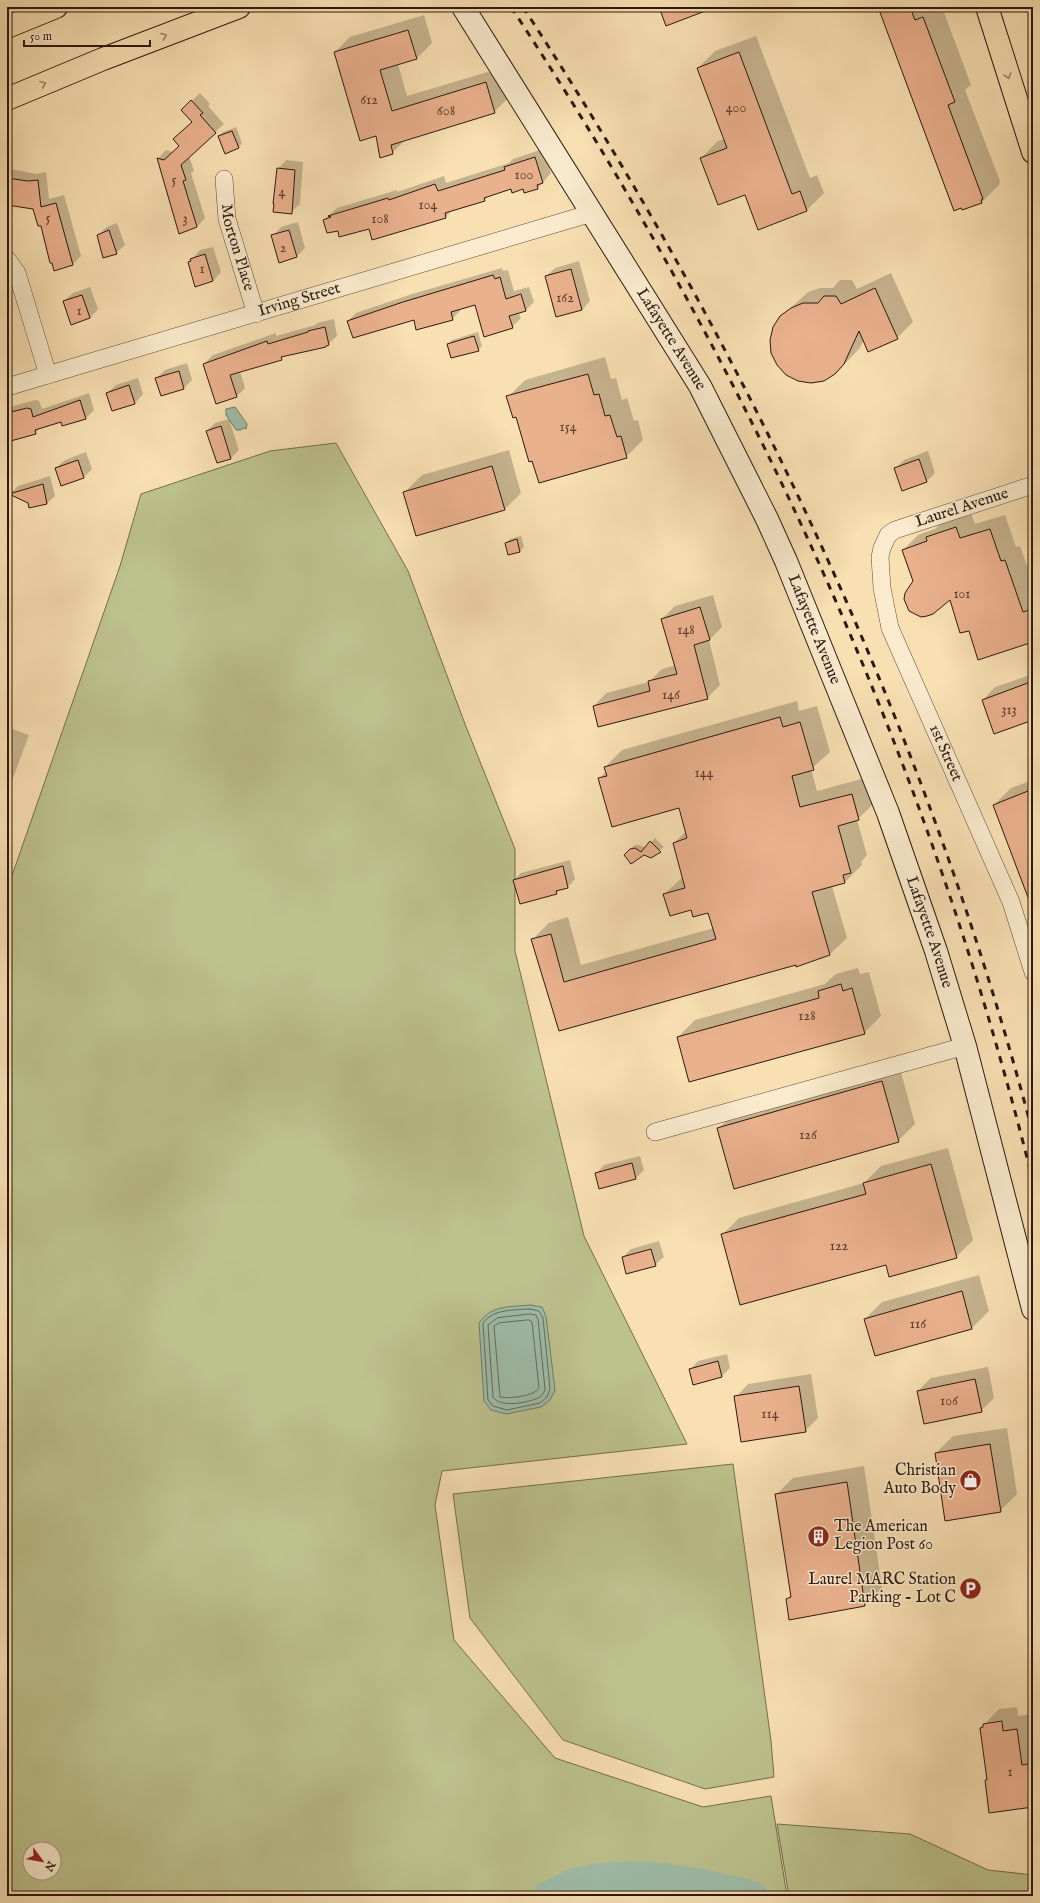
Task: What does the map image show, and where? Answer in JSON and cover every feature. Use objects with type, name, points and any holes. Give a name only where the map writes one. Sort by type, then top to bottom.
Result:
[{"type":"main road","points":[[7,27],[56,7]]},
{"type":"main road","points":[[7,99],[103,59],[238,7]]},
{"type":"main road","points":[[971,7],[996,39]]},
{"type":"main road","points":[[986,7],[1033,152]]},
{"type":"street","name":"Lafayette Avenue","points":[[463,7],[700,386],[767,519],[795,582],[888,813],[913,883],[965,1046],[1033,1309]]},
{"type":"street","name":"Morton Place","points":[[224,179],[227,218],[256,314]]},
{"type":"street","name":"Irving Street","points":[[7,387],[592,213]]},
{"type":"street","points":[[7,260],[16,273],[48,375]]},
{"type":"street","name":"Laurel Avenue","points":[[892,532],[901,527],[1033,485]]},
{"type":"street","name":"1st Street","points":[[892,532],[888,536],[882,548],[880,557],[882,588],[890,628],[1011,902],[1033,972]]},
{"type":"street","points":[[655,1132],[965,1046]]},
{"type":"green space","points":[[336,443],[408,571],[465,724],[515,849],[515,951],[584,1236],[687,1444],[442,1471],[435,1505],[454,1640],[555,1758],[703,1807],[771,1796],[787,1896],[7,1896],[7,890],[120,566],[141,494],[270,451]]},
{"type":"green space","points":[[733,1464],[771,1741],[774,1777],[705,1789],[563,1740],[470,1618],[453,1494]]},
{"type":"green space","points":[[777,1824],[910,1834],[988,1870],[1033,1875],[1033,1896],[789,1896]]},
{"type":"water","points":[[235,407],[247,424],[246,429],[243,428],[241,430],[236,430],[226,415],[226,409]]},
{"type":"water","points":[[530,1305],[542,1307],[546,1316],[555,1390],[550,1400],[541,1407],[506,1414],[491,1410],[484,1401],[479,1323],[484,1317],[495,1310]]},
{"type":"building","points":[[659,7],[713,7],[713,8],[666,26]]},
{"type":"building","points":[[878,7],[910,7],[915,20],[923,17],[955,102],[948,105],[983,199],[981,200],[982,203],[962,210],[961,208],[954,211]]},
{"type":"building","points":[[408,30],[417,59],[380,70],[392,111],[486,82],[495,113],[391,145],[393,154],[380,158],[376,136],[360,141],[334,52]]},
{"type":"building","points":[[739,52],[792,194],[800,191],[807,211],[758,230],[745,195],[718,205],[700,158],[727,148],[697,68]]},
{"type":"building","points":[[191,100],[203,113],[200,115],[216,133],[181,165],[186,180],[183,181],[197,227],[179,234],[157,158],[164,160],[179,146],[173,139],[192,122],[181,110]]},
{"type":"building","points":[[232,131],[239,148],[225,154],[218,136]]},
{"type":"building","points":[[535,157],[543,183],[537,185],[538,189],[524,193],[523,189],[512,193],[511,189],[484,198],[485,201],[445,213],[446,218],[372,240],[369,229],[339,237],[338,231],[327,233],[323,220],[331,217],[328,216],[388,198],[389,200],[435,184],[438,191],[505,170],[504,167]]},
{"type":"building","points":[[277,168],[295,170],[292,214],[273,212]]},
{"type":"building","points":[[7,178],[28,181],[38,180],[41,207],[56,203],[73,265],[54,271],[52,263],[50,263],[41,226],[38,226],[33,209],[7,205]]},
{"type":"building","points":[[109,230],[117,254],[103,258],[97,235]]},
{"type":"building","points":[[289,230],[297,257],[279,263],[271,235]]},
{"type":"building","points":[[205,254],[213,281],[195,287],[188,262],[191,261],[190,259]]},
{"type":"building","points":[[571,269],[582,310],[556,317],[545,276]]},
{"type":"building","points":[[493,275],[495,279],[500,277],[506,299],[521,294],[526,311],[509,316],[513,328],[484,337],[475,305],[451,312],[453,320],[416,330],[414,320],[353,338],[347,321],[403,302]]},
{"type":"building","points":[[875,288],[898,339],[868,352],[859,331],[844,364],[835,374],[824,381],[811,383],[798,381],[786,375],[777,365],[771,353],[770,340],[773,327],[780,316],[791,308],[803,303],[818,303],[824,296],[836,296],[841,304]]},
{"type":"building","points":[[82,295],[90,318],[71,325],[63,301]]},
{"type":"building","points":[[325,327],[329,345],[326,347],[281,357],[282,360],[230,375],[237,397],[216,404],[203,364],[267,341],[268,344]]},
{"type":"building","points":[[474,336],[479,351],[451,358],[447,344]]},
{"type":"building","points":[[179,371],[184,389],[161,396],[155,378]]},
{"type":"building","points":[[588,374],[594,395],[599,394],[605,416],[610,415],[617,437],[621,436],[627,458],[539,483],[532,461],[529,462],[516,417],[513,418],[506,396]]},
{"type":"building","points":[[129,385],[135,404],[112,411],[106,393]]},
{"type":"building","points":[[80,400],[86,419],[62,426],[61,422],[35,430],[36,434],[7,442],[7,413],[27,408],[31,409],[33,417]]},
{"type":"building","points":[[221,426],[231,459],[217,463],[206,431]]},
{"type":"building","points":[[919,459],[927,482],[902,491],[894,468]]},
{"type":"building","points":[[78,460],[84,478],[61,486],[55,468]]},
{"type":"building","points":[[492,466],[505,510],[416,536],[403,492]]},
{"type":"building","points":[[43,484],[47,504],[29,508],[28,503],[9,494]]},
{"type":"building","points":[[956,527],[960,538],[990,529],[1001,561],[1005,560],[1023,612],[1033,609],[1033,642],[978,660],[969,631],[960,633],[950,600],[933,614],[927,616],[921,617],[909,611],[904,599],[905,593],[913,581],[902,550],[927,541],[926,537]]},
{"type":"building","points":[[517,539],[520,552],[508,555],[505,543]]},
{"type":"building","points":[[700,607],[710,640],[694,645],[708,699],[598,727],[593,706],[650,691],[648,681],[677,674],[661,619]]},
{"type":"building","points":[[1033,681],[1033,720],[994,734],[982,700]]},
{"type":"building","points":[[780,717],[783,727],[800,722],[814,770],[792,776],[800,807],[852,794],[859,820],[838,826],[851,873],[843,875],[845,883],[812,892],[830,955],[796,967],[796,965],[559,1031],[531,939],[551,934],[564,982],[716,939],[708,913],[693,917],[691,910],[670,916],[663,894],[685,888],[673,843],[687,838],[679,808],[612,827],[598,778],[607,776],[604,767]]},
{"type":"building","points":[[1033,789],[1033,908],[1032,908],[993,805]]},
{"type":"building","points":[[650,841],[661,852],[651,858],[644,855],[631,864],[624,855],[630,849],[635,848],[641,852]]},
{"type":"building","points":[[563,866],[568,888],[556,891],[557,894],[520,904],[513,880]]},
{"type":"building","points":[[841,984],[843,991],[852,988],[865,1034],[689,1082],[677,1037],[819,998],[818,991]]},
{"type":"building","points":[[882,1081],[899,1142],[734,1189],[717,1128]]},
{"type":"building","points":[[632,1163],[636,1179],[599,1189],[595,1173]]},
{"type":"building","points":[[931,1164],[957,1258],[889,1277],[886,1265],[740,1305],[721,1234],[866,1194],[863,1183]]},
{"type":"building","points":[[651,1249],[656,1266],[626,1274],[622,1257]]},
{"type":"building","points":[[962,1291],[972,1329],[875,1356],[864,1319]]},
{"type":"building","points":[[718,1361],[722,1377],[693,1385],[689,1369]]},
{"type":"building","points":[[975,1379],[982,1412],[924,1424],[917,1391]]},
{"type":"building","points":[[799,1386],[806,1432],[741,1442],[734,1396]]},
{"type":"building","points":[[990,1444],[1001,1512],[945,1521],[935,1453]]},
{"type":"building","name":"The American Legion Post 60","points":[[847,1482],[865,1606],[789,1620],[786,1599],[791,1597],[775,1494]]},
{"type":"building","points":[[1002,1721],[1003,1731],[1017,1729],[1022,1765],[1033,1763],[1033,1807],[989,1813],[985,1780],[987,1780],[980,1728],[983,1727],[983,1724]]},
{"type":"waterway","points":[[548,1896],[579,1882],[622,1876],[666,1878],[753,1896]]},
{"type":"railway","points":[[511,7],[576,109],[639,214],[698,320],[754,428],[807,537],[856,649],[902,762],[943,876],[991,1028],[1033,1181]]},
{"type":"railway","points":[[523,7],[605,139],[683,273],[756,410],[823,550],[885,693],[941,838],[990,985],[1033,1134]]},
{"type":"place","name":"Christian Auto Body","points":[[971,1480]]},
{"type":"place","name":"The American Legion Post 60","points":[[818,1536]]},
{"type":"place","name":"Laurel MARC Station Parking - Lot C","points":[[971,1589]]}]
